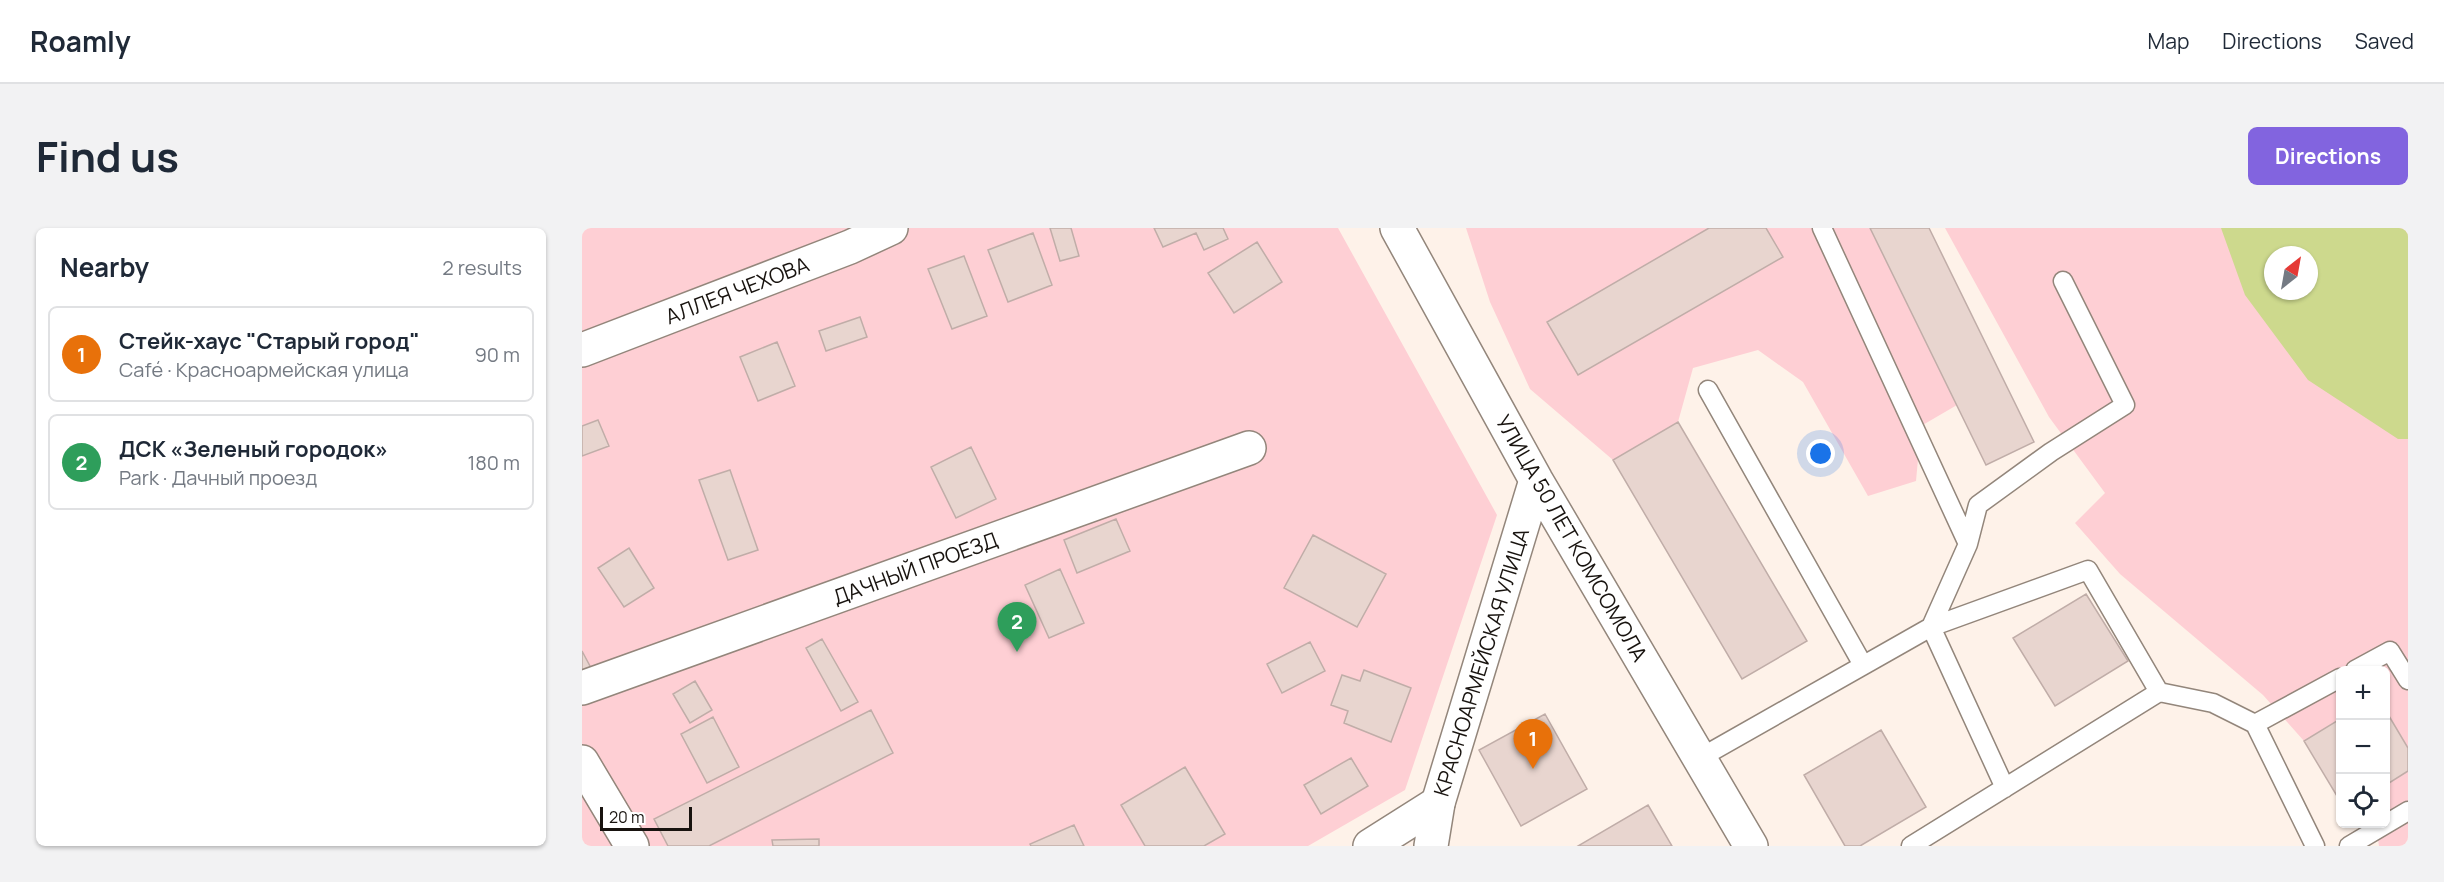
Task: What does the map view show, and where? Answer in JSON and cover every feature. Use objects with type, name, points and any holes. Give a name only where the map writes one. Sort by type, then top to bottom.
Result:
[{"type":"street","name":"АЛЛЕЯ ЧЕХОВА","points":[[582,350],[850,247],[891,228]]},
{"type":"street","name":"УЛИЦА 50 ЛЕТ КОМСОМОЛА","points":[[1399,229],[1536,480],[1751,846]]},
{"type":"street","name":"ДАЧНЫЙ ПРОЕЗД","points":[[582,688],[1249,448]]},
{"type":"street","name":"КРАСНОАРМЕЙСКАЯ УЛИЦА","points":[[1431,846],[1438,804],[1536,480]]},
{"type":"street","points":[[582,762],[632,846]]},
{"type":"street","points":[[1370,846],[1438,804]]},
{"type":"lane","points":[[1822,228],[1968,544]]},
{"type":"lane","points":[[2005,788],[1931,627],[1968,544],[1978,505],[2051,452],[2125,405],[2063,281]]},
{"type":"lane","points":[[1708,390],[1863,665]]},
{"type":"lane","points":[[1700,758],[1931,627],[2088,570],[2159,692]]},
{"type":"lane","points":[[2362,666],[2390,651],[2408,680]]},
{"type":"lane","points":[[2255,724],[2336,680]]},
{"type":"lane","points":[[1911,846],[2159,692],[2213,703],[2255,724],[2315,846]]},
{"type":"lane","points":[[2349,846],[2408,811]]},
{"type":"shaded area","points":[[582,228],[1338,228],[1497,515],[1405,790],[1308,846],[582,846]]},
{"type":"shaded area","points":[[1466,228],[1870,228],[1957,405],[1921,426],[1916,481],[1868,496],[1803,382],[1758,350],[1693,368],[1678,422],[1613,460],[1530,389],[1490,302]]},
{"type":"shaded area","points":[[1945,228],[2408,228],[2408,748],[2390,718],[2390,666],[2336,666],[2336,721],[2304,741],[2263,695],[2120,574],[2075,523],[2105,493],[2049,417]]},
{"type":"shaded area","points":[[2221,228],[2408,228],[2408,439],[2398,439],[2308,380],[2245,295]]},
{"type":"shaded area","points":[[2408,771],[2408,846],[2379,846],[2377,834],[2369,828],[2390,828],[2390,782]]},
{"type":"building","points":[[1050,228],[1071,228],[1079,256],[1060,261]]},
{"type":"building","points":[[1154,228],[1223,228],[1228,239],[1204,250],[1196,233],[1163,247]]},
{"type":"building","points":[[1709,228],[1766,228],[1783,257],[1578,375],[1547,322]]},
{"type":"building","points":[[1870,228],[1929,228],[2034,442],[1986,465]]},
{"type":"building","points":[[1033,233],[1052,285],[1008,302],[988,250]]},
{"type":"building","points":[[1257,242],[1282,282],[1234,313],[1208,273]]},
{"type":"building","points":[[964,256],[987,316],[952,329],[928,269]]},
{"type":"building","points":[[860,317],[867,337],[826,351],[819,331]]},
{"type":"building","points":[[777,342],[795,386],[758,401],[740,357]]},
{"type":"building","points":[[598,420],[609,446],[582,456],[582,426]]},
{"type":"building","points":[[1678,422],[1807,641],[1742,679],[1613,460]]},
{"type":"building","points":[[971,447],[996,499],[956,518],[931,467]]},
{"type":"building","points":[[730,470],[758,550],[728,560],[699,480]]},
{"type":"building","points":[[1116,519],[1130,551],[1077,573],[1064,540]]},
{"type":"building","points":[[1313,535],[1386,574],[1357,627],[1284,588]]},
{"type":"building","points":[[629,548],[654,588],[624,607],[598,568]]},
{"type":"building","points":[[1060,569],[1084,623],[1049,638],[1025,585]]},
{"type":"building","points":[[2086,594],[2128,661],[2055,706],[2013,638]]},
{"type":"building","points":[[822,639],[858,702],[841,711],[806,648]]},
{"type":"building","points":[[1310,642],[1325,671],[1282,693],[1267,664]]},
{"type":"building","points":[[582,651],[591,668],[582,673]]},
{"type":"building","points":[[1364,670],[1411,688],[1391,742],[1344,723],[1348,711],[1331,705],[1342,675],[1360,681]]},
{"type":"building","points":[[695,681],[712,710],[690,723],[673,694]]},
{"type":"building","points":[[871,710],[893,753],[709,846],[668,846],[654,819]]},
{"type":"building","points":[[1545,714],[1587,789],[1521,826],[1479,750]]},
{"type":"building","points":[[713,717],[739,767],[707,783],[681,734]]},
{"type":"building","points":[[2390,718],[2408,748],[2408,771],[2390,782]]},
{"type":"building","points":[[2336,721],[2336,794],[2304,741]]},
{"type":"building","points":[[1881,730],[1926,807],[1860,846],[1845,846],[1804,775]]},
{"type":"building","points":[[1351,758],[1368,786],[1321,814],[1304,785]]},
{"type":"building","points":[[1185,767],[1225,834],[1204,846],[1145,846],[1121,805]]},
{"type":"building","points":[[1648,805],[1672,846],[1578,846]]},
{"type":"building","points":[[1074,825],[1084,846],[1031,846],[1030,844]]},
{"type":"building","points":[[819,839],[819,846],[773,846],[772,840]]},
{"type":"place","name":"ДСК «Зеленый городок»","points":[[1017,652]]},
{"type":"place","name":"Стейк-хаус \"Старый город\"","points":[[1533,769]]}]
